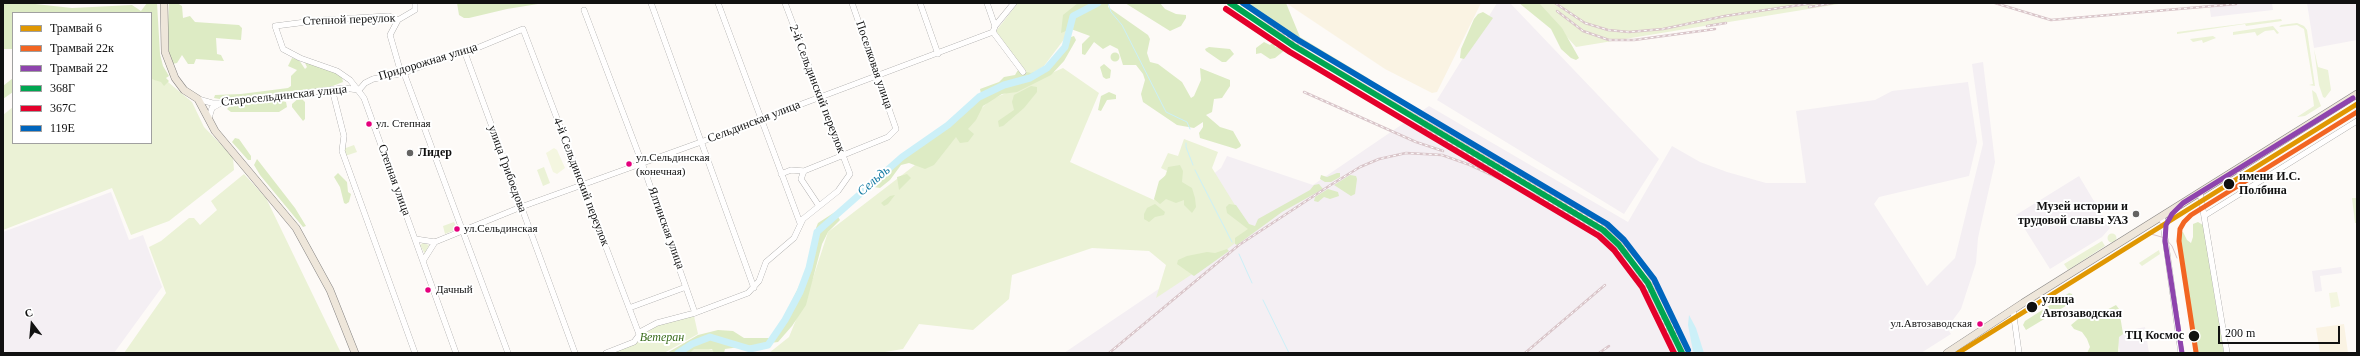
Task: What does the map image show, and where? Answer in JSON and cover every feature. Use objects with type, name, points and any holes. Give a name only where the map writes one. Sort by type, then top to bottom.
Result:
[{"type":"main road","name":"Старосельдинская улица","points":[[164,3],[164,47],[170,70],[184,90],[198,99]]},
{"type":"main road","points":[[1947,353],[2357,94]]},
{"type":"main road","points":[[198,99],[210,123],[288,216],[303,238],[330,290],[355,353]]},
{"type":"street","name":"Степной переулок","points":[[275,26],[322,20],[390,16],[398,20],[415,10],[415,3]]},
{"type":"street","points":[[651,3],[754,288]]},
{"type":"street","points":[[718,3],[800,223]]},
{"type":"street","name":"2-й Сельдинский переулок","points":[[785,3],[819,98],[850,174],[838,191],[819,206]]},
{"type":"street","name":"Поселковая улица","points":[[841,154],[888,137],[895,132],[896,127],[852,3]]},
{"type":"street","points":[[920,3],[938,54]]},
{"type":"street","points":[[987,3],[995,26]]},
{"type":"street","points":[[1014,3],[995,26],[993,32],[1023,72]]},
{"type":"street","name":"Ялтинская улица","points":[[584,10],[642,163],[695,313]]},
{"type":"street","points":[[398,20],[390,35],[402,73],[463,230],[508,353]]},
{"type":"street","name":"Степная улица","points":[[275,26],[283,49],[300,58],[337,71],[359,90],[366,101],[456,353]]},
{"type":"street","name":"Придорожная улица","points":[[359,90],[373,79],[402,73],[454,54],[465,53],[523,29]]},
{"type":"street","name":"4-й Сельдинский переулок","points":[[523,29],[639,334]]},
{"type":"street","name":"Сельдинская улица","points":[[435,242],[521,207],[701,142],[993,32]]},
{"type":"street","name":"улица Грибоедова","points":[[465,53],[576,353]]},
{"type":"street","name":"Старосельдинская улица","points":[[198,99],[221,103],[272,98],[332,89],[352,88],[359,90]]},
{"type":"street","points":[[332,89],[344,136],[342,151],[415,353]]},
{"type":"street","points":[[210,123],[209,112],[215,105],[221,103]]},
{"type":"street","points":[[2204,216],[2357,121]]},
{"type":"street","points":[[781,174],[791,170],[804,171],[841,154]]},
{"type":"street","points":[[606,353],[634,342],[639,334],[664,320],[695,313],[748,293],[754,288],[766,262],[789,244],[794,238],[800,223],[819,206],[801,179],[804,171]]},
{"type":"street","points":[[2200,192],[2227,353]]},
{"type":"street","points":[[2162,216],[2181,353]]},
{"type":"street","points":[[415,239],[435,242],[423,262]]},
{"type":"street","points":[[629,308],[686,287]]},
{"type":"street","points":[[2013,310],[2019,353]]},
{"type":"shaded area","points":[[1286,3],[1481,3],[1437,92],[1432,93],[1385,69]]},
{"type":"shaded area","points":[[1497,3],[1510,3],[1659,159],[1624,214],[1437,100]]},
{"type":"shaded area","points":[[2209,3],[2272,3],[2273,10],[2211,17]]},
{"type":"shaded area","points":[[2307,3],[2357,3],[2357,40],[2314,48]]},
{"type":"shaded area","points":[[1983,62],[1995,162],[1978,238],[1976,263],[1961,309],[1947,328],[1951,334],[1921,353],[1064,353],[1246,230],[1212,175],[1221,168],[1227,156],[1313,185],[1429,106],[1628,222],[1672,146],[1700,162],[1727,172],[1766,183],[1806,183],[1796,111],[1875,100],[1892,91],[1968,82],[1977,142],[1969,176],[1879,197],[1874,204],[1927,286],[1955,258],[1983,144],[1972,64]]},
{"type":"shaded area","points":[[2079,176],[2110,228],[2102,237],[2050,269],[2016,215]]},
{"type":"shaded area","points":[[111,192],[129,240],[143,235],[162,287],[114,353],[3,353],[3,232]]},
{"type":"shaded area","points":[[2341,267],[2342,273],[2320,276],[2322,291],[2315,292],[2312,271]]},
{"type":"shaded area","points":[[2344,324],[2348,353],[2320,353],[2316,328]]},
{"type":"shaded area","points":[[2145,327],[2149,353],[2120,353],[2116,333]]},
{"type":"green space","points":[[3,3],[26,3],[72,8],[132,5],[141,11],[147,3],[157,3],[160,54],[163,66],[169,76],[166,78],[169,81],[164,86],[161,82],[152,79],[152,12],[12,12],[12,49],[3,49]]},
{"type":"green space","points":[[169,3],[177,3],[182,6],[183,18],[190,16],[195,22],[239,25],[242,28],[241,40],[216,38],[217,54],[221,55],[224,61],[196,59],[194,64],[188,64],[182,55],[177,63],[172,64],[167,49]]},
{"type":"green space","points":[[457,3],[544,3],[464,18],[459,15]]},
{"type":"green space","points":[[1018,3],[1085,3],[1068,15],[1065,38],[1044,66],[1031,74],[1025,72],[996,31]]},
{"type":"green space","points":[[1078,3],[1108,3],[1108,7],[1148,35],[1150,39],[1147,53],[1150,62],[1158,64],[1182,82],[1191,98],[1194,96],[1201,80],[1200,68],[1230,80],[1230,86],[1222,98],[1214,99],[1212,112],[1206,115],[1220,127],[1233,131],[1241,145],[1240,147],[1236,149],[1200,138],[1199,133],[1203,127],[1203,122],[1194,128],[1177,125],[1143,102],[1141,94],[1145,80],[1143,74],[1136,65],[1123,65],[1118,49],[1110,45],[1103,49],[1094,42],[1085,55],[1082,54],[1082,44],[1090,36],[1071,29],[1061,33],[1063,15]]},
{"type":"green space","points":[[1125,3],[1160,3],[1165,9],[1176,14],[1186,15],[1186,18],[1181,26],[1170,31]]},
{"type":"green space","points":[[1247,3],[1286,3],[1300,37],[1368,78],[1368,82],[1359,79],[1287,34]]},
{"type":"green space","points":[[1519,3],[1539,3],[1562,28],[1579,58],[1576,60],[1571,58],[1561,49],[1551,29]]},
{"type":"green space","points":[[1536,3],[1845,3],[1576,47]]},
{"type":"green space","points":[[1483,12],[1493,18],[1464,59],[1460,58],[1461,49],[1474,19],[1478,14]]},
{"type":"green space","points":[[2281,19],[2282,21],[2246,26],[2245,24],[2177,34],[2177,32]]},
{"type":"green space","points":[[2297,23],[2304,26],[2307,30],[2315,86],[2309,85],[2313,84],[2304,29],[2297,25],[2279,27],[2281,25]]},
{"type":"green space","points":[[2273,26],[2279,33],[2277,34],[2274,30],[2265,31],[2257,36],[2255,32],[2233,35],[2233,32]]},
{"type":"green space","points":[[1074,36],[1076,40],[1064,61],[1051,75],[1017,92],[1002,94],[983,106],[976,120],[968,129],[974,134],[968,142],[960,143],[956,137],[934,165],[925,169],[909,163],[901,165],[890,180],[880,188],[874,187],[875,181],[902,157],[948,125],[979,97],[981,94],[980,89],[999,82],[1004,77],[1015,75],[1018,70],[1031,73],[1047,68],[1057,57],[1068,38]]},
{"type":"green space","points":[[2213,36],[2216,38],[2203,43],[2202,40],[2193,42],[2190,39]]},
{"type":"green space","points":[[1264,42],[1270,45],[1274,42],[1275,47],[1283,48],[1285,50],[1275,58],[1270,59],[1261,53],[1256,54],[1256,48]]},
{"type":"green space","points":[[1209,47],[1230,49],[1234,54],[1226,62],[1222,62],[1206,51],[1205,49]]},
{"type":"green space","points":[[2314,49],[2318,67],[2328,70],[2331,90],[2325,98],[2323,97],[2319,85]]},
{"type":"green space","points":[[1113,53],[1117,53],[1119,57],[1117,61],[1113,61],[1111,59],[1111,55]]},
{"type":"green space","points":[[292,58],[299,60],[305,69],[307,67],[304,61],[325,67],[328,71],[333,70],[341,73],[343,82],[330,87],[269,96],[225,100],[214,98],[215,95],[241,94],[288,88],[291,86],[291,76],[297,70],[288,66]]},
{"type":"green space","points":[[1104,64],[1111,70],[1110,78],[1106,79],[1103,77],[1100,67]]},
{"type":"green space","points":[[1063,68],[1099,93],[1070,162],[1154,200],[1167,171],[1161,168],[1168,153],[1178,156],[1184,139],[1218,152],[1212,168],[1251,231],[1209,263],[1156,298],[1166,265],[1149,251],[1092,248],[1012,275],[1009,299],[973,330],[919,324],[903,349],[879,353],[769,353],[789,337],[813,278],[828,232],[954,135],[990,100]]},
{"type":"green space","points":[[12,79],[12,93],[3,99],[3,86]]},
{"type":"green space","points":[[152,79],[168,82],[192,102],[204,127],[233,157],[234,170],[169,221],[131,235],[112,188],[3,230],[3,115],[12,108],[12,144],[152,144]]},
{"type":"green space","points":[[1031,86],[1037,87],[1037,92],[1024,108],[1003,126],[999,127],[998,121],[1014,110],[1012,102],[1014,95]]},
{"type":"green space","points":[[2312,90],[2316,93],[2321,106],[2305,116],[2297,117],[2314,106]]},
{"type":"green space","points":[[1109,92],[1116,95],[1116,99],[1107,100],[1101,111],[1098,110],[1101,96]]},
{"type":"green space","points":[[300,97],[305,102],[305,119],[303,121],[292,107],[292,104]]},
{"type":"green space","points":[[282,101],[286,102],[287,107],[279,112],[231,112],[227,109],[231,105]]},
{"type":"green space","points":[[235,138],[239,139],[251,156],[251,160],[248,160],[232,142]]},
{"type":"green space","points":[[354,145],[357,152],[345,156],[343,149]]},
{"type":"green space","points":[[554,148],[557,150],[565,168],[557,174],[553,172],[546,153]]},
{"type":"green space","points":[[257,159],[295,208],[306,226],[303,227],[260,175],[254,165]]},
{"type":"green space","points":[[1180,165],[1183,171],[1182,182],[1192,188],[1195,198],[1196,207],[1192,213],[1184,205],[1184,200],[1176,203],[1166,199],[1160,204],[1154,199],[1159,181],[1166,175],[1168,167]]},
{"type":"green space","points":[[544,167],[550,183],[543,186],[537,170]]},
{"type":"green space","points":[[338,173],[347,182],[348,192],[351,194],[349,202],[346,204],[344,203],[340,187],[334,177]]},
{"type":"green space","points":[[1340,173],[1340,177],[1331,182],[1325,182],[1320,179],[1321,175],[1327,177]]},
{"type":"green space","points":[[244,174],[266,198],[341,353],[124,353],[166,293],[149,247],[161,241],[189,218],[194,218],[200,225],[217,210],[211,201]]},
{"type":"green space","points":[[907,174],[911,178],[899,190],[897,177]]},
{"type":"green space","points":[[1350,175],[1356,176],[1357,179],[1355,194],[1351,196],[1334,185]]},
{"type":"green space","points":[[1319,184],[1323,189],[1282,212],[1237,245],[1235,244],[1235,238],[1248,229],[1227,213],[1226,207],[1229,204],[1236,205],[1249,224],[1255,226],[1258,219],[1310,190],[1314,185]]},
{"type":"green space","points":[[1328,189],[1338,192],[1339,196],[1330,199],[1324,197],[1318,202],[1314,201],[1315,197]]},
{"type":"green space","points":[[895,195],[888,204],[884,206],[881,203],[890,196]]},
{"type":"green space","points":[[2352,198],[2357,198],[2357,223],[2355,223]]},
{"type":"green space","points":[[1155,204],[1165,212],[1164,215],[1155,217],[1149,222],[1144,219],[1144,214],[1147,208]]},
{"type":"green space","points":[[835,212],[840,220],[828,232],[822,244],[806,305],[792,326],[778,342],[725,349],[724,353],[714,353],[712,349],[694,349],[690,353],[667,353],[698,335],[718,330],[733,331],[744,338],[769,338],[782,321],[816,248],[816,228],[818,223]]},
{"type":"green space","points":[[454,222],[457,229],[445,234],[443,226]]},
{"type":"green space","points":[[2198,222],[2203,225],[2224,353],[2194,353],[2178,237],[2180,233],[2183,232],[2187,240],[2191,243],[2193,237],[2193,224]]},
{"type":"green space","points":[[2110,234],[2114,234],[2116,238],[2114,242],[2110,242],[2108,240],[2108,236]]},
{"type":"green space","points":[[2102,241],[2105,246],[2068,270],[2064,264]]},
{"type":"green space","points":[[423,243],[429,245],[425,254],[420,245]]},
{"type":"green space","points":[[1227,249],[1229,251],[1194,276],[1177,264],[1178,260],[1187,256],[1207,252],[1215,253]]},
{"type":"green space","points":[[2159,250],[2160,254],[2142,266],[2139,263]]},
{"type":"green space","points":[[2337,292],[2340,306],[2331,308],[2329,293]]},
{"type":"green space","points":[[2069,293],[2072,294],[2074,301],[2026,330],[2023,325],[2025,321]]},
{"type":"green space","points":[[2116,305],[2119,309],[2123,334],[2119,337],[2118,353],[2087,353],[2090,347],[2087,339],[2082,332],[2074,329],[2071,325],[2083,315],[2092,316]]},
{"type":"green space","name":"Ветеран","points":[[694,316],[698,334],[664,353],[608,353],[634,344],[645,330],[665,322]]},
{"type":"green space","points":[[696,346],[726,353],[688,353]]},
{"type":"water","points":[[1689,315],[1696,328],[1704,353],[1695,353],[1693,351],[1688,325]]},
{"type":"waterway","name":"Сельдь","points":[[678,353],[692,344],[710,337],[750,349],[768,345],[785,320],[800,292],[809,268],[817,232],[902,157],[948,125],[979,97],[1004,85],[1030,78],[1047,68],[1065,47],[1073,16],[1098,3]]},
{"type":"waterway","points":[[1108,3],[1111,12],[1122,25],[1166,112],[1187,122],[1190,129]]},
{"type":"waterway","points":[[1186,143],[1186,147],[1193,165]]},
{"type":"waterway","points":[[1195,170],[1232,242]]},
{"type":"waterway","points":[[1239,254],[1252,283]]},
{"type":"waterway","points":[[1263,300],[1289,353]]},
{"type":"tram line","name":"22","points":[[2182,353],[2165,241],[2166,225],[2172,214],[2183,203],[2353,98]]},
{"type":"tram line","name":"6","points":[[1958,353],[2357,104]]},
{"type":"tram line","name":"22к","points":[[2196,352],[2179,241],[2180,229],[2184,222],[2191,215],[2357,112]]},
{"type":"tram line","points":[[2142,237],[2151,234],[2165,238],[2172,246],[2177,258]]},
{"type":"railway","points":[[1241,3],[1308,52],[1603,226],[1636,258],[1647,273],[1665,306],[1684,353]]},
{"type":"railway","points":[[1555,3],[1585,23],[1608,30],[1629,32],[1663,29],[1725,16],[1813,3]]},
{"type":"railway","points":[[1809,7],[1833,3]]},
{"type":"railway","points":[[1995,3],[2051,20],[2236,4]]},
{"type":"railway","points":[[1557,11],[1583,31],[1609,40],[1634,40],[1715,29]]},
{"type":"railway","points":[[1707,26],[1726,23]]},
{"type":"railway","points":[[1304,92],[1416,142],[1443,151]]},
{"type":"railway","points":[[1422,127],[1503,174]]},
{"type":"railway","points":[[1109,353],[1239,245],[1329,186],[1360,167],[1379,159],[1406,153],[1442,155],[1470,165],[1548,201]]},
{"type":"railway","points":[[1544,199],[1597,231],[1630,261],[1655,302],[1676,353]]},
{"type":"railway","points":[[1525,353],[1605,285]]},
{"type":"railway","points":[[1599,353],[1609,346]]},
{"type":"transit line","name":"368Г","points":[[1230,3],[1294,46],[1603,230],[1619,245],[1648,283],[1682,353]]},
{"type":"transit line","name":"119Е","points":[[1243,3],[1298,40],[1607,224],[1624,240],[1654,279],[1688,350]]},
{"type":"transit line","name":"367С","points":[[1226,9],[1290,52],[1599,236],[1614,250],[1642,287],[1674,353]]},
{"type":"place","name":"ул. Степная","points":[[369,124]]},
{"type":"place","name":"Лидер","points":[[410,153]]},
{"type":"place","name":"ул.Сельдинская (конечная)","points":[[629,164]]},
{"type":"place","name":"имени И.С. Полбина","points":[[2229,184]]},
{"type":"place","name":"Музей истории и трудовой славы УАЗ","points":[[2136,214]]},
{"type":"place","name":"ул.Сельдинская","points":[[457,229]]},
{"type":"place","name":"Дачный","points":[[428,290]]},
{"type":"place","name":"улица Автозаводская","points":[[2032,307]]},
{"type":"place","name":"ул.Автозаводская","points":[[1980,324]]},
{"type":"place","name":"ТЦ Космос","points":[[2194,336]]}]
